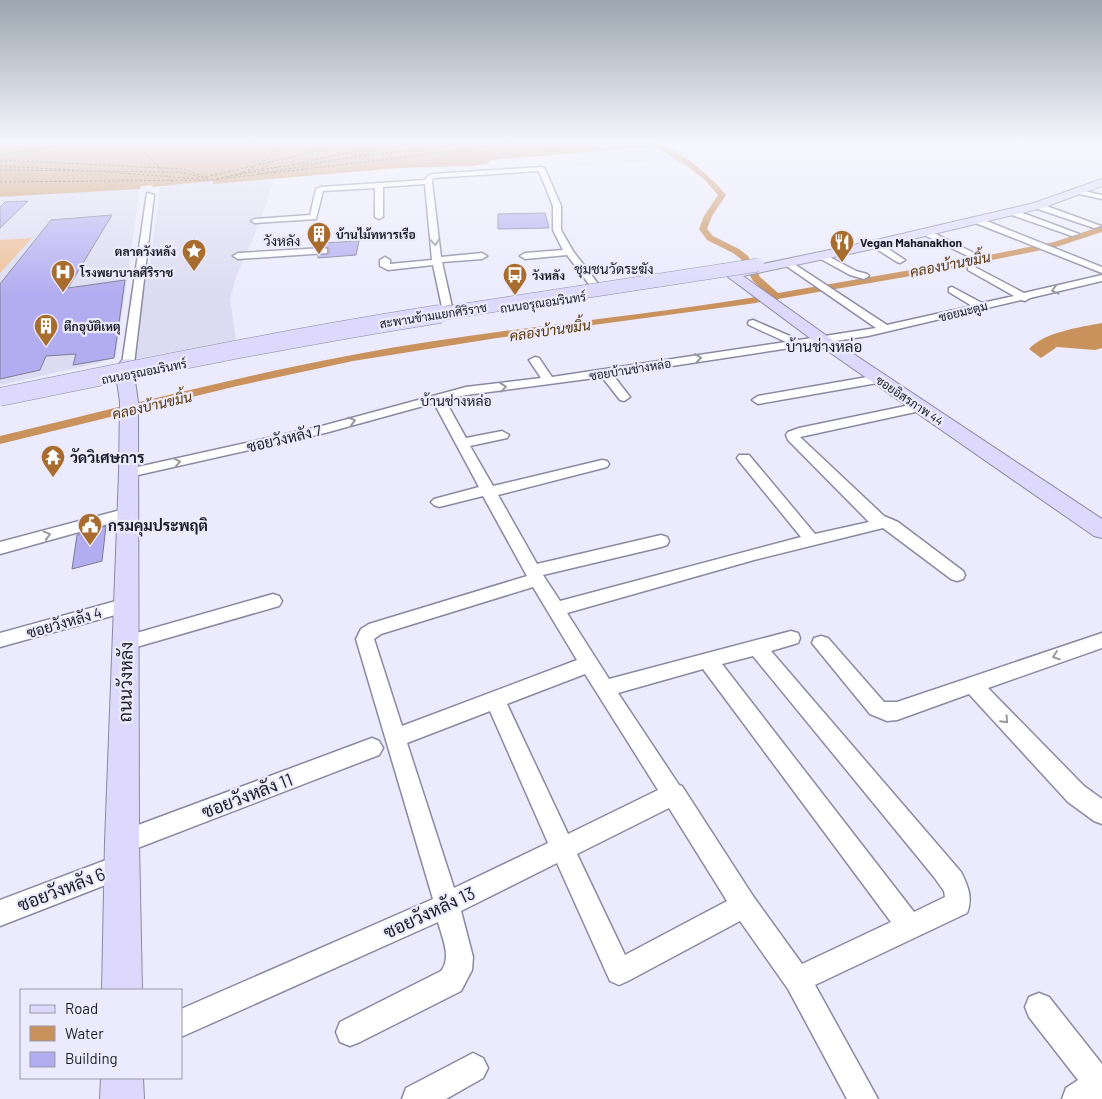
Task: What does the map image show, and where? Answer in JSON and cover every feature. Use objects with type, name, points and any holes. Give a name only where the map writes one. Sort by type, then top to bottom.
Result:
[{"type":"main road","name":"ถนนอรุณอมรินทร์","points":[[762,264],[788,263],[875,244],[976,220],[1071,193]]},
{"type":"main road","name":"ถนนอรุณอมรินทร์","points":[[0,392],[598,289],[762,264],[1046,201]]},
{"type":"main road","name":"สะพานข้ามแยกศิริราช","points":[[0,397],[344,328],[758,265],[1046,201]]},
{"type":"main road","name":"ซอยอิสรภาพ 44","points":[[733,269],[765,299],[824,341],[1102,530]]},
{"type":"main road","name":"ถนนอรุณอมรินทร์","points":[[0,402],[127,369],[343,323],[447,306],[598,289]]},
{"type":"main road","name":"ถนนวังหลัง","points":[[122,989],[122,854],[129,473],[127,369]]},
{"type":"main road","points":[[122,1079],[122,1099]]},
{"type":"street","points":[[255,221],[313,217],[319,193]]},
{"type":"street","points":[[379,193],[379,217]]},
{"type":"street","points":[[430,193],[437,261],[447,306]]},
{"type":"street","points":[[552,193],[557,206],[557,230],[569,252],[598,289]]},
{"type":"street","points":[[1090,193],[1102,198]]},
{"type":"street","name":"ถนนวังหลัง","points":[[127,369],[150,194]]},
{"type":"street","points":[[1046,201],[1097,226]]},
{"type":"street","points":[[1013,209],[1075,234]]},
{"type":"street","points":[[976,220],[1102,270]]},
{"type":"street","points":[[925,232],[974,256]]},
{"type":"street","points":[[1001,241],[1018,237]]},
{"type":"street","points":[[875,244],[900,260]]},
{"type":"street","points":[[238,256],[324,251]]},
{"type":"street","points":[[526,256],[569,252]]},
{"type":"street","points":[[385,260],[385,266],[388,267],[482,256]]},
{"type":"street","points":[[822,256],[853,273],[864,276]]},
{"type":"street","points":[[788,263],[885,329]]},
{"type":"street","points":[[970,268],[1025,298]]},
{"type":"street","name":"ซอยมะตูม","points":[[824,341],[885,329],[980,306],[1025,298],[1102,278]]},
{"type":"street","points":[[952,290],[980,306]]},
{"type":"street","points":[[753,323],[797,343]]},
{"type":"street","name":"ซอยบ้านช่างหล่อ","points":[[438,398],[466,391],[549,381],[797,343],[824,341]]},
{"type":"street","points":[[535,360],[549,381]]},
{"type":"street","points":[[605,372],[624,397]]},
{"type":"street","points":[[758,400],[879,379]]},
{"type":"street","points":[[438,398],[535,575],[589,664],[744,905],[796,980],[863,1099]]},
{"type":"street","name":"ซอยวังหลัง 7","points":[[129,473],[324,430],[438,398]]},
{"type":"street","points":[[920,407],[793,434],[793,437],[880,520],[892,526],[957,575]]},
{"type":"street","points":[[462,443],[502,435]]},
{"type":"street","points":[[744,458],[811,539]]},
{"type":"street","points":[[439,502],[602,464]]},
{"type":"street","points":[[0,548],[128,513]]},
{"type":"street","points":[[556,609],[811,539],[874,526],[880,520]]},
{"type":"street","points":[[350,1032],[451,981],[459,970],[458,951],[448,905],[365,640],[367,634],[375,629],[535,575],[661,541]]},
{"type":"street","points":[[126,643],[273,601]]},
{"type":"street","name":"ซอยวังหลัง 4","points":[[0,640],[127,605]]},
{"type":"street","points":[[605,688],[792,638]]},
{"type":"street","points":[[822,643],[877,708],[887,712],[896,711],[1102,640]]},
{"type":"street","points":[[757,648],[943,868],[957,888],[958,904],[796,980]]},
{"type":"street","points":[[708,661],[910,927]]},
{"type":"street","points":[[396,738],[589,664]]},
{"type":"street","points":[[972,684],[1076,794],[1102,813]]},
{"type":"street","points":[[494,700],[619,972],[744,905]]},
{"type":"street","name":"ซอยวังหลัง 11","points":[[122,854],[372,748]]},
{"type":"street","name":"ซอยวังหลัง 13","points":[[182,1023],[448,905],[674,794]]},
{"type":"street","name":"ซอยวังหลัง 6","points":[[0,913],[122,854]]},
{"type":"street","points":[[1038,1007],[1093,1090]]},
{"type":"street","points":[[417,1099],[473,1068]]},
{"type":"shaded area","name":"โรงพยาบาลศิริราช","points":[[65,193],[139,193],[116,356],[99,363],[0,385],[0,197]]},
{"type":"shaded area","name":"ตลาดวังหลัง","points":[[159,193],[269,193],[261,220],[236,277],[230,299],[236,340],[135,359],[143,289],[150,266]]},
{"type":"shaded area","points":[[32,238],[0,273],[0,240]]},
{"type":"water","points":[[0,193],[65,193],[0,197]]},
{"type":"water","points":[[1102,323],[1102,348],[1095,350],[1057,347],[1041,358],[1029,349],[1053,334]]},
{"type":"building","points":[[28,201],[0,228],[0,207],[5,202]]},
{"type":"building","points":[[545,213],[549,228],[498,229],[498,214]]},
{"type":"building","name":"โรงพยาบาลศิริราช","points":[[112,215],[68,288],[125,280],[114,358],[73,365],[76,354],[46,356],[40,370],[0,379],[0,284],[51,220]]},
{"type":"building","points":[[359,241],[356,255],[318,258],[318,255],[329,253],[329,248],[321,246],[322,243]]},
{"type":"building","name":"กรมคุมประพฤติ","points":[[106,526],[102,561],[72,569],[77,535]]},
{"type":"waterway","points":[[721,193],[722,195],[708,216],[703,229],[710,238],[736,251],[745,258],[756,279],[776,296]]},
{"type":"waterway","name":"คลองบ้านขมิ้น","points":[[0,440],[237,382],[353,358],[497,335],[749,301],[928,270],[1056,244],[1102,229]]},
{"type":"place","name":"บ้านไม้ทหารเรือ","points":[[319,255]]},
{"type":"place","name":"Vegan Mahanakhon","points":[[842,263]]},
{"type":"place","name":"ตลาดวังหลัง","points":[[194,272]]},
{"type":"place","name":"โรงพยาบาลศิริราช","points":[[63,293]]},
{"type":"place","name":"วังหลัง","points":[[515,296]]},
{"type":"place","name":"ตึกอุบัติเหตุ","points":[[46,347]]},
{"type":"place","name":"วัดวิเศษการ","points":[[53,478]]},
{"type":"place","name":"กรมคุมประพฤติ","points":[[90,546]]},
{"type":"district","name":"วังหลัง","points":[[282,240]]},
{"type":"district","name":"ชุมชนวัดระฆัง","points":[[614,268]]},
{"type":"district","name":"บ้านช่างหล่อ","points":[[824,346]]},
{"type":"district","name":"บ้านช่างหล่อ","points":[[456,400]]}]
